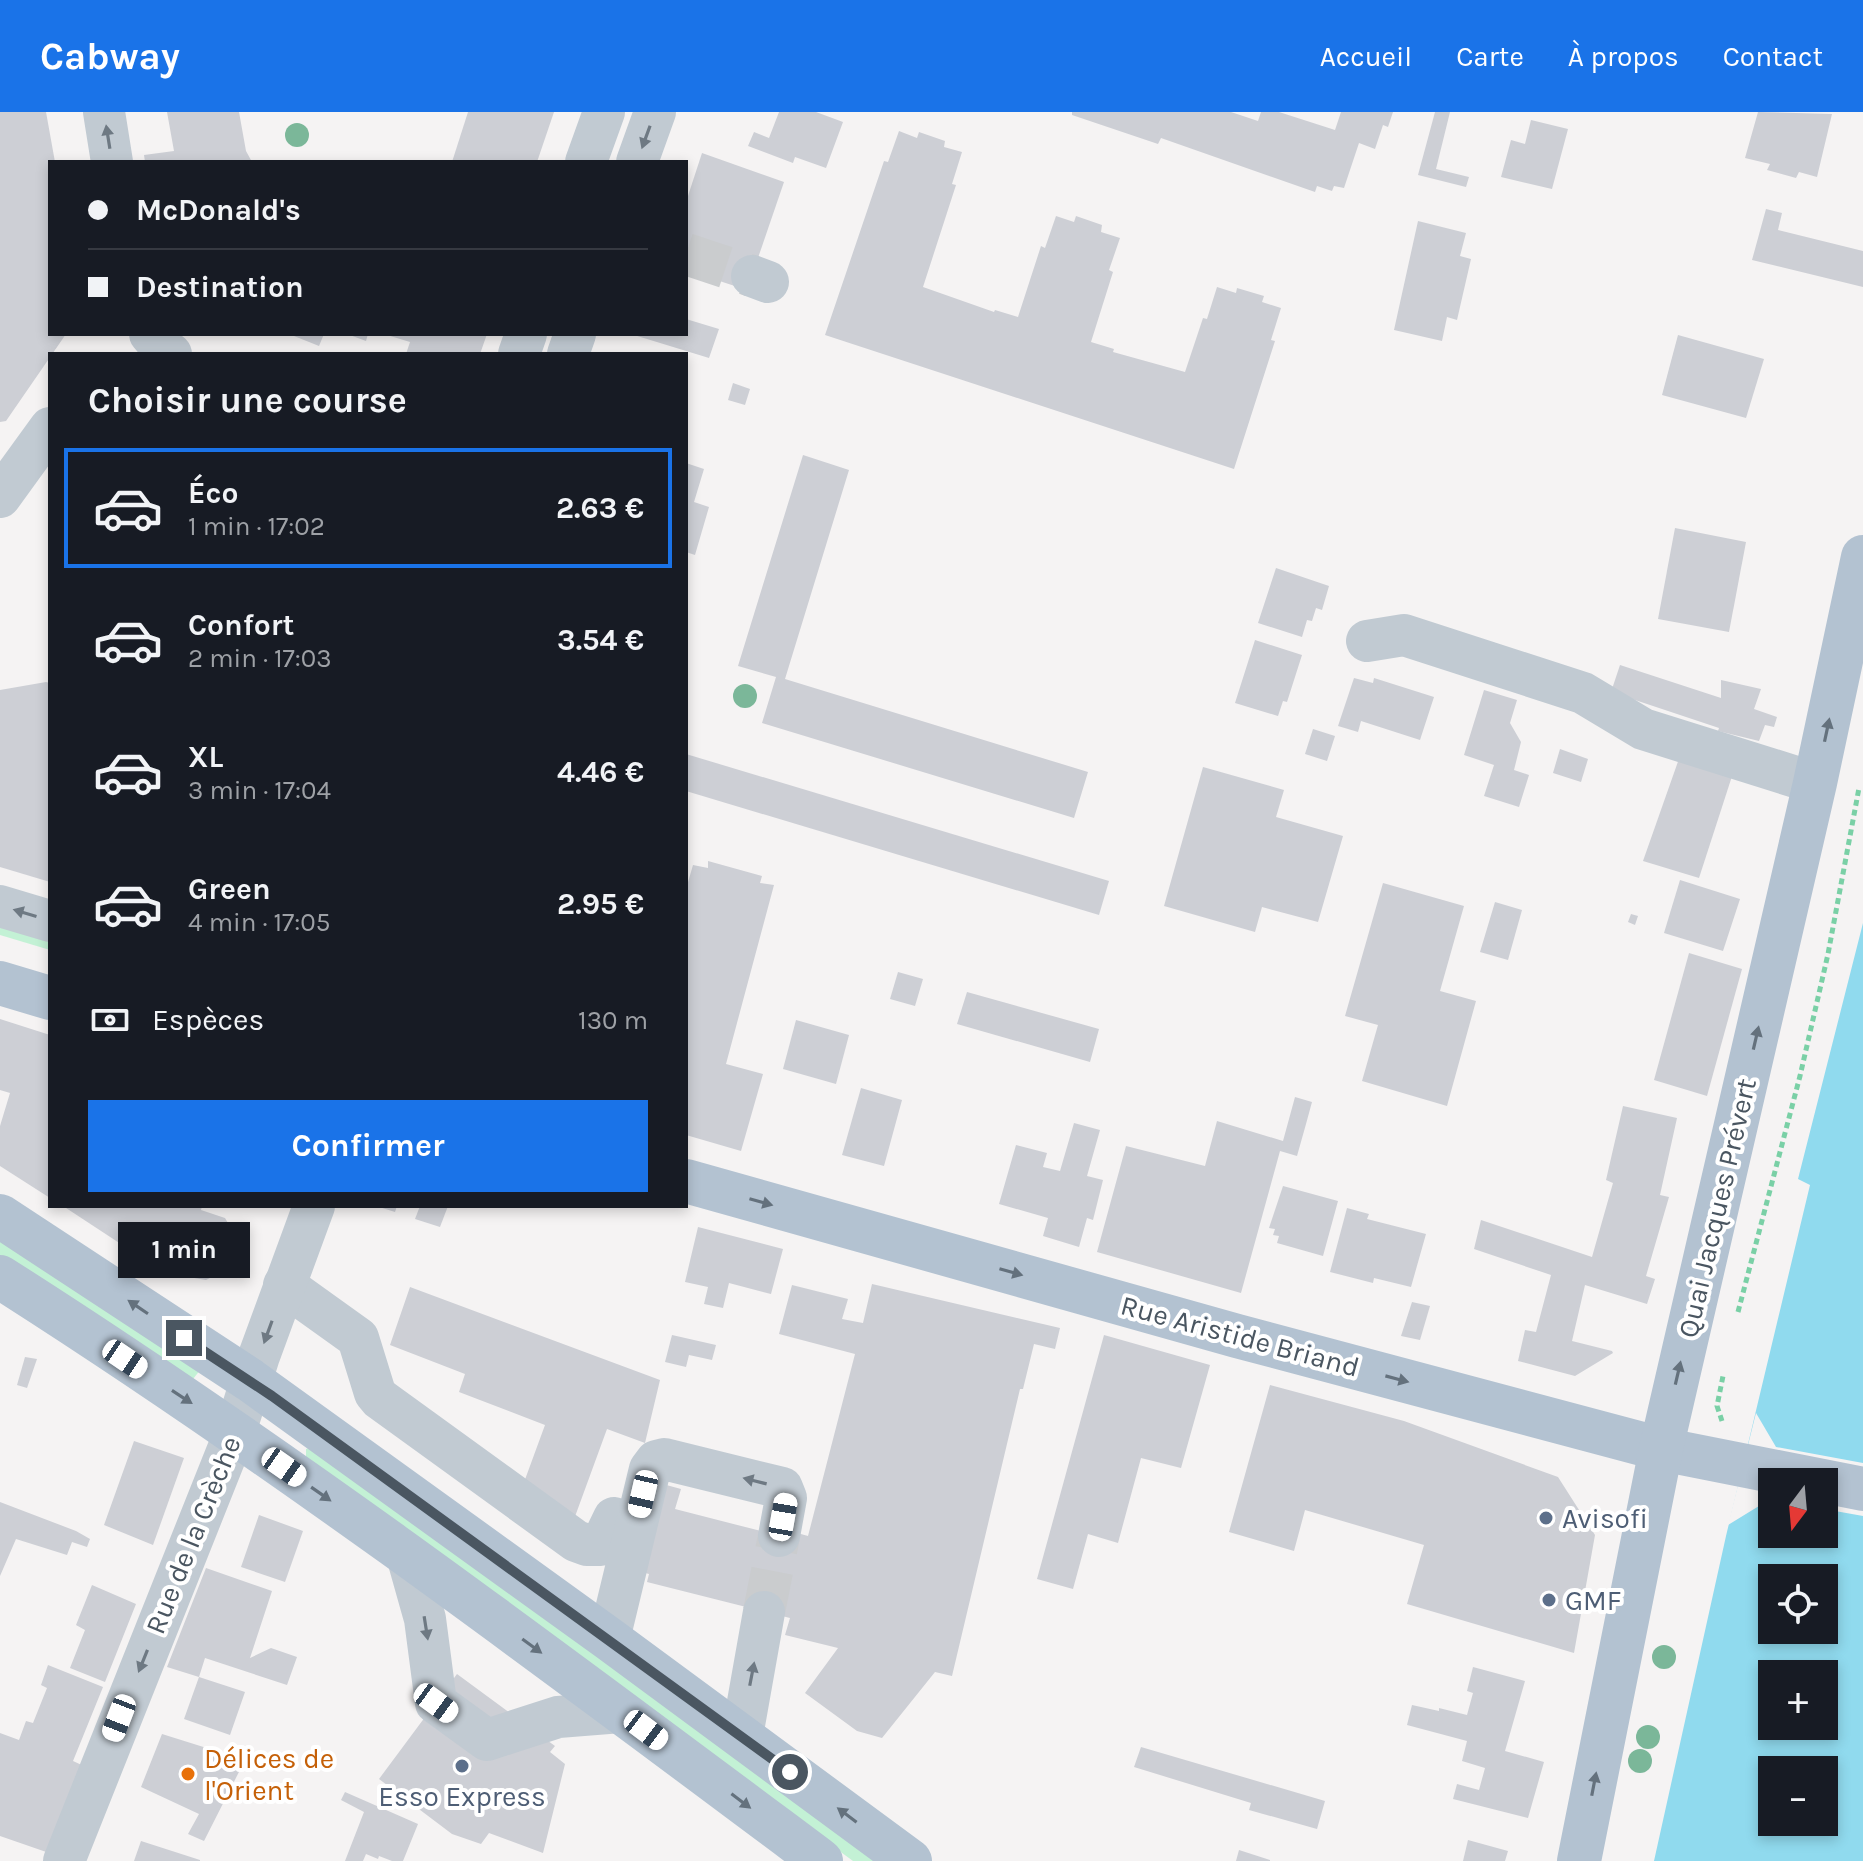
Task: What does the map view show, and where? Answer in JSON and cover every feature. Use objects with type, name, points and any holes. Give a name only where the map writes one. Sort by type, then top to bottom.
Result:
[{"type":"main road","name":"Quai Jacques Prévert","points":[[1579,1861],[1661,1449],[1815,783],[1863,557]]},
{"type":"main road","points":[[0,983],[48,997]]},
{"type":"main road","name":"Rue Aristide Briand","points":[[688,1182],[1237,1336],[1661,1449],[1734,1447],[1798,1476],[1863,1489]]},
{"type":"main road","points":[[0,1216],[250,1380],[910,1861]]},
{"type":"main road","points":[[0,1277],[235,1432],[821,1861]]},
{"type":"street","points":[[104,112],[112,160]]},
{"type":"street","points":[[587,160],[604,112]]},
{"type":"street","points":[[638,160],[655,112]]},
{"type":"street","points":[[152,336],[168,352]]},
{"type":"street","points":[[0,497],[48,431]]},
{"type":"street","points":[[1367,641],[1404,635],[1583,693],[1643,729],[1815,783]]},
{"type":"street","points":[[0,906],[48,920]]},
{"type":"street","name":"Rue de la Crèche","points":[[64,1861],[235,1432],[250,1380],[313,1208]]},
{"type":"street","points":[[284,1285],[358,1338],[375,1393],[380,1399],[576,1541],[601,1545],[614,1518]]},
{"type":"street","points":[[609,1639],[650,1469],[656,1461],[664,1459],[782,1488],[786,1498],[779,1536]]},
{"type":"street","points":[[407,1555],[425,1619],[436,1703],[487,1740],[558,1717],[621,1712]]},
{"type":"street","points":[[742,1736],[764,1612]]},
{"type":"path","name":"Quai Jacques Prévert","points":[[1735,1322],[1800,1076],[1828,954],[1860,783]]},
{"type":"path","name":"Quai Jacques Prévert","points":[[1726,1365],[1717,1406],[1734,1447]]},
{"type":"green space","points":[[0,927],[48,941],[48,949],[0,935]]},
{"type":"green space","points":[[0,1239],[201,1369],[193,1379],[0,1255]]},
{"type":"green space","points":[[312,1447],[877,1861],[853,1861],[314,1464],[306,1457],[306,1449]]},
{"type":"water","points":[[1863,923],[1863,1861],[1654,1861],[1726,1536],[1810,1185],[1798,1179]]},
{"type":"pier","points":[[1756,1413],[1776,1447],[1863,1463],[1863,1516],[1838,1512],[1838,1468],[1758,1468],[1758,1507],[1728,1525]]},
{"type":"building","points":[[0,112],[46,112],[55,160],[48,160],[48,336],[65,336],[54,352],[48,352],[48,360],[6,421],[0,422]]},
{"type":"building","points":[[167,112],[239,112],[246,151],[251,160],[145,160],[144,155],[174,151]]},
{"type":"building","points":[[468,112],[554,112],[538,160],[453,160]]},
{"type":"building","points":[[779,112],[816,112],[843,122],[826,168],[795,157],[793,163],[748,146],[754,132],[769,138]]},
{"type":"building","points":[[1072,112],[1231,112],[1258,121],[1261,112],[1279,112],[1335,130],[1341,112],[1393,112],[1388,127],[1383,125],[1375,149],[1359,143],[1344,188],[1334,186],[1332,191],[1317,186],[1315,192],[1161,138],[1158,144],[1072,115]]},
{"type":"building","points":[[1435,112],[1450,112],[1436,169],[1469,177],[1466,187],[1418,175]]},
{"type":"building","points":[[1758,112],[1832,114],[1817,177],[1799,172],[1796,178],[1767,170],[1770,164],[1745,158]]},
{"type":"building","points":[[1531,120],[1568,129],[1552,189],[1501,177],[1511,140],[1525,144]]},
{"type":"building","points":[[899,131],[917,138],[919,132],[945,141],[944,147],[962,152],[952,184],[956,185],[923,287],[994,312],[1018,317],[1041,246],[1045,248],[1056,216],[1074,222],[1076,216],[1102,225],[1101,232],[1120,238],[1091,342],[1114,349],[1113,352],[1185,372],[1217,287],[1236,293],[1237,288],[1264,296],[1262,302],[1281,308],[1271,340],[1275,341],[1234,469],[825,335],[884,161],[888,162]]},
{"type":"building","points":[[702,153],[784,182],[747,290],[688,271],[688,196]]},
{"type":"building","points":[[1766,209],[1782,213],[1778,230],[1863,251],[1863,287],[1752,260]]},
{"type":"building","points":[[1418,221],[1466,233],[1460,256],[1471,259],[1457,320],[1447,317],[1442,341],[1394,330]]},
{"type":"building","points":[[688,320],[719,329],[709,358],[637,336],[688,336]]},
{"type":"building","points":[[1678,335],[1764,359],[1746,418],[1662,395]]},
{"type":"building","points":[[294,336],[323,336],[319,346]]},
{"type":"building","points":[[390,336],[486,336],[481,352],[407,352],[410,342]]},
{"type":"building","points":[[733,383],[750,389],[745,405],[728,400]]},
{"type":"building","points":[[803,455],[849,470],[785,679],[1088,772],[1074,818],[762,723],[776,677],[738,666]]},
{"type":"building","points":[[688,464],[704,469],[694,502],[709,507],[695,555],[688,553]]},
{"type":"building","points":[[1675,528],[1746,542],[1729,632],[1658,619]]},
{"type":"building","points":[[1276,568],[1329,586],[1322,610],[1316,608],[1312,621],[1307,620],[1302,637],[1258,623]]},
{"type":"building","points":[[1255,640],[1302,655],[1287,702],[1283,701],[1278,716],[1235,703]]},
{"type":"building","points":[[1620,665],[1721,698],[1721,680],[1761,689],[1754,709],[1777,717],[1774,727],[1765,725],[1759,741],[1718,731],[1719,728],[1611,692]]},
{"type":"building","points":[[1354,678],[1373,683],[1374,678],[1434,697],[1420,740],[1361,721],[1358,732],[1338,726]]},
{"type":"building","points":[[48,682],[48,881],[0,867],[0,690]]},
{"type":"building","points":[[1484,690],[1517,700],[1510,723],[1521,742],[1514,770],[1529,775],[1519,807],[1484,796],[1494,765],[1464,755]]},
{"type":"building","points":[[1313,729],[1335,736],[1327,761],[1305,754]]},
{"type":"building","points":[[1560,749],[1588,759],[1581,782],[1553,773]]},
{"type":"building","points":[[1681,753],[1734,770],[1699,878],[1643,861]]},
{"type":"building","points":[[688,755],[1109,881],[1099,915],[688,792]]},
{"type":"building","points":[[1203,767],[1284,790],[1276,817],[1343,836],[1318,922],[1262,907],[1255,932],[1164,906]]},
{"type":"building","points":[[708,861],[762,876],[760,883],[774,885],[726,1064],[763,1074],[741,1151],[688,1136],[688,882],[693,865],[708,868]]},
{"type":"building","points":[[1680,880],[1740,899],[1723,951],[1664,933]]},
{"type":"building","points":[[1383,883],[1464,906],[1440,991],[1476,1001],[1447,1106],[1362,1081],[1378,1025],[1345,1016]]},
{"type":"building","points":[[1495,902],[1522,910],[1508,960],[1480,952]]},
{"type":"building","points":[[1631,914],[1638,916],[1635,925],[1628,922]]},
{"type":"building","points":[[1689,953],[1742,969],[1707,1096],[1654,1080]]},
{"type":"building","points":[[898,972],[923,979],[915,1006],[890,999]]},
{"type":"building","points":[[967,992],[1099,1029],[1090,1062],[957,1024]]},
{"type":"building","points":[[0,1019],[48,1034],[48,1197],[0,1166],[0,1126],[10,1093],[0,1090]]},
{"type":"building","points":[[796,1020],[849,1035],[836,1084],[783,1069]]},
{"type":"building","points":[[861,1088],[902,1100],[884,1166],[842,1155]]},
{"type":"building","points":[[1295,1097],[1312,1102],[1306,1124],[1297,1156],[1280,1151],[1241,1293],[1097,1252],[1126,1146],[1205,1166],[1217,1121],[1283,1141]]},
{"type":"building","points":[[1623,1106],[1677,1118],[1660,1195],[1669,1197],[1646,1276],[1655,1279],[1647,1304],[1585,1285],[1572,1341],[1613,1353],[1575,1376],[1518,1361],[1525,1330],[1536,1332],[1551,1275],[1474,1249],[1481,1220],[1592,1257],[1613,1183],[1606,1180]]},
{"type":"building","points":[[1074,1123],[1100,1130],[1087,1176],[1103,1180],[1093,1220],[1087,1218],[1079,1247],[1043,1236],[1048,1218],[999,1204],[1016,1145],[1047,1153],[1043,1167],[1060,1171]]},
{"type":"building","points":[[1283,1186],[1338,1201],[1323,1256],[1277,1243],[1279,1236],[1273,1235],[1275,1229],[1269,1228]]},
{"type":"building","points":[[66,1208],[202,1208],[225,1218],[235,1235],[224,1271],[206,1280],[165,1273]]},
{"type":"building","points":[[419,1208],[447,1208],[440,1227],[415,1219]]},
{"type":"building","points":[[1347,1208],[1369,1214],[1367,1219],[1426,1234],[1411,1287],[1374,1278],[1373,1283],[1330,1272]]},
{"type":"building","points":[[698,1227],[783,1249],[771,1294],[729,1283],[723,1308],[704,1304],[708,1287],[685,1282]]},
{"type":"building","points":[[872,1284],[1060,1328],[1055,1349],[1034,1344],[1023,1389],[1020,1389],[952,1676],[935,1672],[882,1738],[857,1731],[805,1693],[838,1648],[785,1635],[790,1618],[647,1582],[649,1574],[638,1571],[659,1483],[681,1489],[675,1509],[788,1538],[790,1531],[808,1536],[855,1354],[779,1334],[792,1285],[848,1299],[842,1319],[863,1323]]},
{"type":"building","points":[[410,1287],[660,1380],[645,1443],[607,1429],[573,1522],[523,1485],[545,1425],[459,1392],[465,1374],[390,1345]]},
{"type":"building","points":[[1412,1302],[1430,1306],[1420,1340],[1401,1336]]},
{"type":"building","points":[[672,1335],[716,1345],[712,1360],[689,1355],[686,1367],[665,1362]]},
{"type":"building","points":[[1104,1335],[1210,1365],[1181,1468],[1141,1458],[1118,1543],[1088,1534],[1073,1589],[1037,1579]]},
{"type":"building","points":[[25,1357],[37,1359],[27,1388],[17,1385]]},
{"type":"building","points":[[1270,1385],[1404,1421],[1558,1477],[1595,1535],[1574,1653],[1407,1604],[1424,1545],[1305,1510],[1294,1551],[1229,1532]]},
{"type":"building","points":[[134,1441],[184,1458],[153,1545],[104,1525]]},
{"type":"building","points":[[0,1502],[76,1531],[90,1539],[87,1547],[72,1542],[67,1555],[16,1539],[0,1576]]},
{"type":"building","points":[[259,1515],[303,1531],[285,1582],[241,1567]]},
{"type":"building","points":[[206,1568],[272,1591],[250,1658],[271,1648],[297,1657],[287,1685],[205,1658],[199,1677],[167,1667]]},
{"type":"building","points":[[92,1585],[136,1604],[105,1682],[70,1668],[85,1630],[76,1625]]},
{"type":"building","points":[[48,1665],[103,1687],[73,1761],[86,1767],[52,1854],[0,1836],[0,1733],[19,1740],[26,1721],[33,1723],[47,1688],[41,1685]]},
{"type":"building","points":[[1473,1667],[1525,1681],[1505,1751],[1544,1762],[1528,1818],[1453,1799],[1457,1784],[1479,1790],[1485,1768],[1462,1761],[1467,1741],[1407,1725],[1412,1705],[1467,1715],[1473,1693],[1467,1691]]},
{"type":"building","name":"Esso Express","points":[[457,1674],[555,1746],[550,1752],[565,1764],[543,1853],[489,1833],[481,1844],[452,1834],[379,1779]]},
{"type":"building","points":[[199,1677],[245,1692],[230,1735],[184,1719]]},
{"type":"building","points":[[162,1734],[245,1760],[204,1841],[188,1834],[199,1814],[141,1787]]},
{"type":"building","points":[[1141,1747],[1325,1801],[1317,1829],[1249,1810],[1251,1803],[1134,1767]]},
{"type":"building","points":[[345,1792],[418,1824],[403,1861],[379,1856],[378,1859],[366,1854],[363,1861],[345,1861],[364,1812],[341,1800]]},
{"type":"building","points":[[1468,1840],[1508,1851],[1505,1861],[1463,1861]]},
{"type":"building","points":[[141,1841],[200,1860],[200,1861],[134,1861]]},
{"type":"building","points":[[1239,1850],[1270,1860],[1270,1861],[1236,1861]]},
{"type":"tunnel","points":[[688,255],[752,276]]},
{"type":"tunnel","points":[[764,1612],[779,1536]]},
{"type":"place","name":"Avisofi","points":[[1546,1518]]},
{"type":"place","name":"GMF","points":[[1549,1600]]},
{"type":"place","name":"Esso Express","points":[[462,1766]]},
{"type":"place","name":"Délices de l'Orient","points":[[188,1774]]},
{"type":"route","points":[[184,1338],[250,1380],[790,1772]]}]
